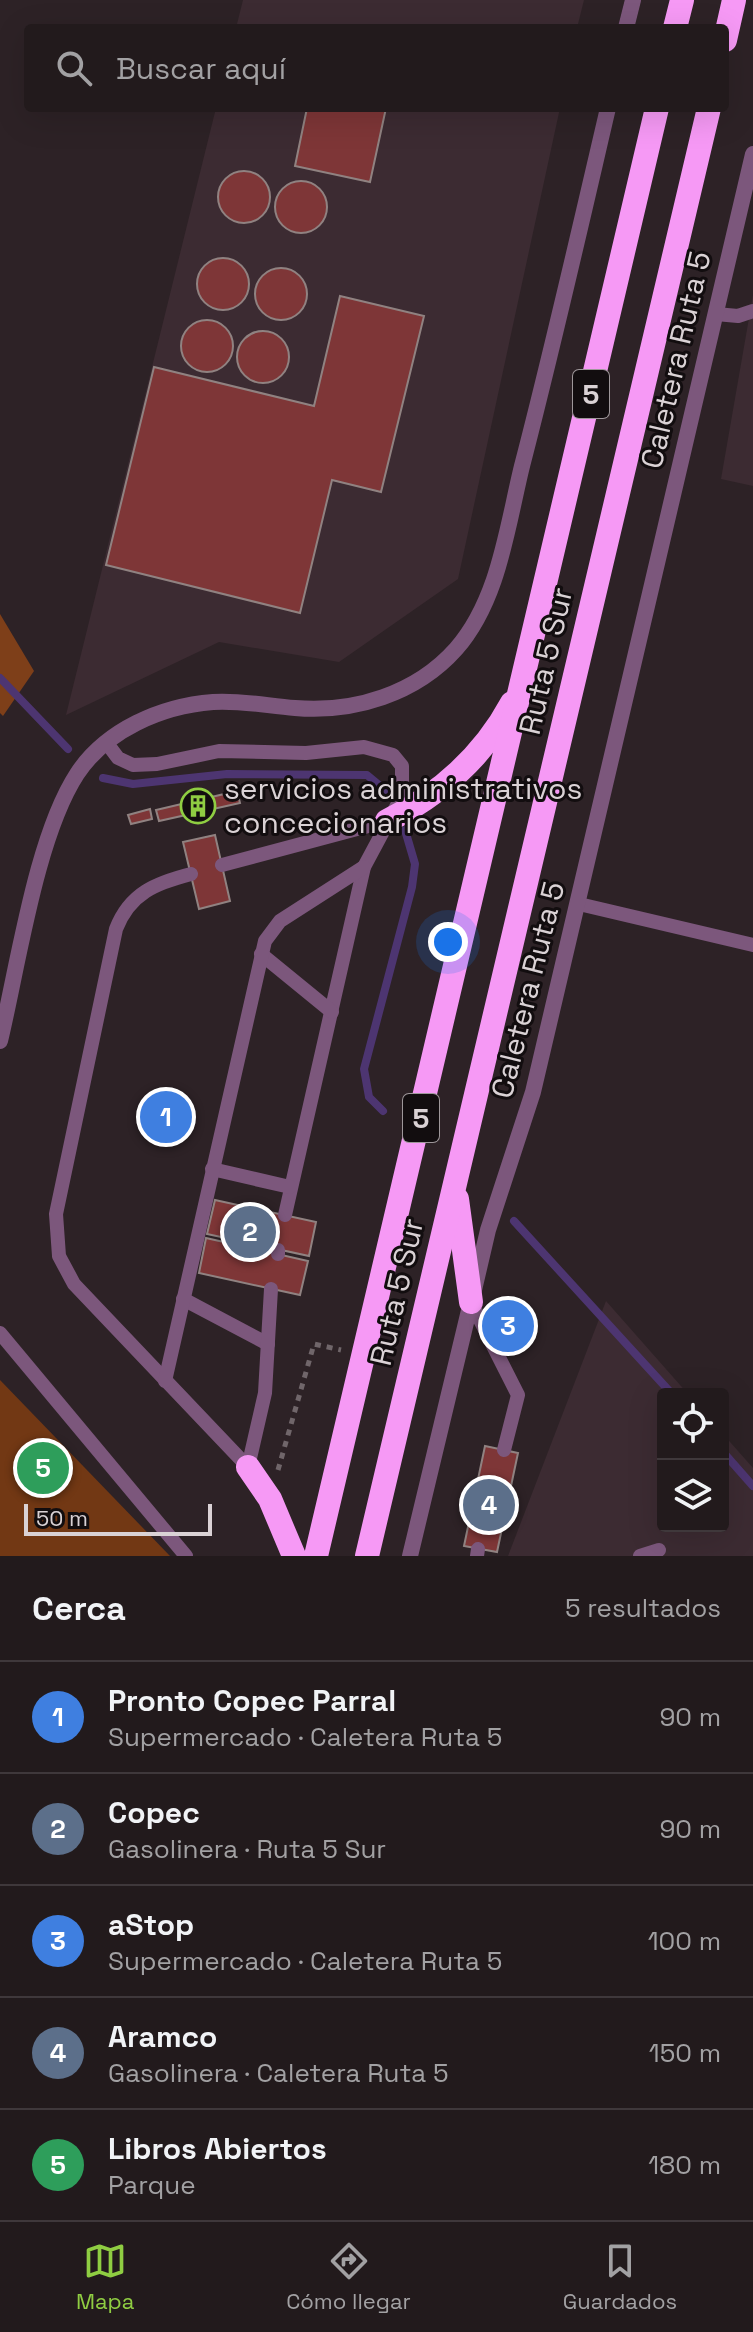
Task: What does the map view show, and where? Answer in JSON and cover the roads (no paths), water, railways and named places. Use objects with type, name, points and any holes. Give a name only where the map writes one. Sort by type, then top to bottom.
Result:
[{"type":"highway","points":[[676,24],[682,0]]},
{"type":"highway","points":[[729,24],[734,0]]},
{"type":"highway","name":"Ruta 5 Sur","points":[[316,1556],[525,680],[656,112]]},
{"type":"highway","name":"Ruta 5 Sur","points":[[367,1556],[708,112]]},
{"type":"highway","points":[[387,821],[429,798],[466,767],[498,728],[525,680]]},
{"type":"highway","points":[[455,1185],[471,1302]]},
{"type":"highway","points":[[248,1467],[270,1499],[294,1556]]},
{"type":"street","points":[[627,24],[633,0]]},
{"type":"street","points":[[0,1041],[56,819],[77,774],[106,742],[142,721],[187,706],[241,702],[321,709],[377,699],[422,679],[457,648],[476,620],[491,589],[607,112]]},
{"type":"street","name":"Caletera Ruta 5","points":[[410,1556],[488,1230],[533,1092],[579,904],[753,154]]},
{"type":"lane","points":[[716,314],[738,316],[753,311]]},
{"type":"lane","points":[[106,742],[118,758],[133,765],[157,764],[219,751],[375,749],[398,759],[405,773],[402,796],[364,867],[285,1215]]},
{"type":"lane","points":[[222,865],[387,821]]},
{"type":"lane","points":[[165,1381],[265,941],[280,921],[364,867]]},
{"type":"lane","points":[[191,874],[146,889],[120,918],[55,1228],[59,1256],[74,1284],[248,1467]]},
{"type":"lane","points":[[579,904],[753,945]]},
{"type":"lane","points":[[261,954],[332,1012]]},
{"type":"lane","points":[[212,1169],[290,1187]]},
{"type":"lane","points":[[248,1467],[265,1393],[271,1289]]},
{"type":"lane","points":[[183,1299],[268,1344]]},
{"type":"lane","points":[[471,1302],[518,1395],[504,1450]]},
{"type":"lane","points":[[0,1333],[186,1556]]},
{"type":"lane","points":[[640,1556],[659,1550]]},
{"type":"waterway","points":[[0,678],[68,749]]},
{"type":"waterway","points":[[103,778],[133,784],[227,774],[367,775],[385,790]]},
{"type":"waterway","points":[[383,1111],[369,1097],[364,1069],[412,887],[415,864],[405,830]]},
{"type":"waterway","points":[[514,1221],[667,1388]]},
{"type":"waterway","points":[[729,1459],[753,1486]]},
{"type":"place","name":"servicios administrativos concecionarios","points":[[198,806]]},
{"type":"place","name":"Pronto Copec Parral","points":[[166,1117]]},
{"type":"place","name":"Copec","points":[[250,1232]]},
{"type":"place","name":"aStop","points":[[508,1326]]},
{"type":"place","name":"Libros Abiertos","points":[[43,1468]]},
{"type":"place","name":"Aramco","points":[[489,1505]]}]
